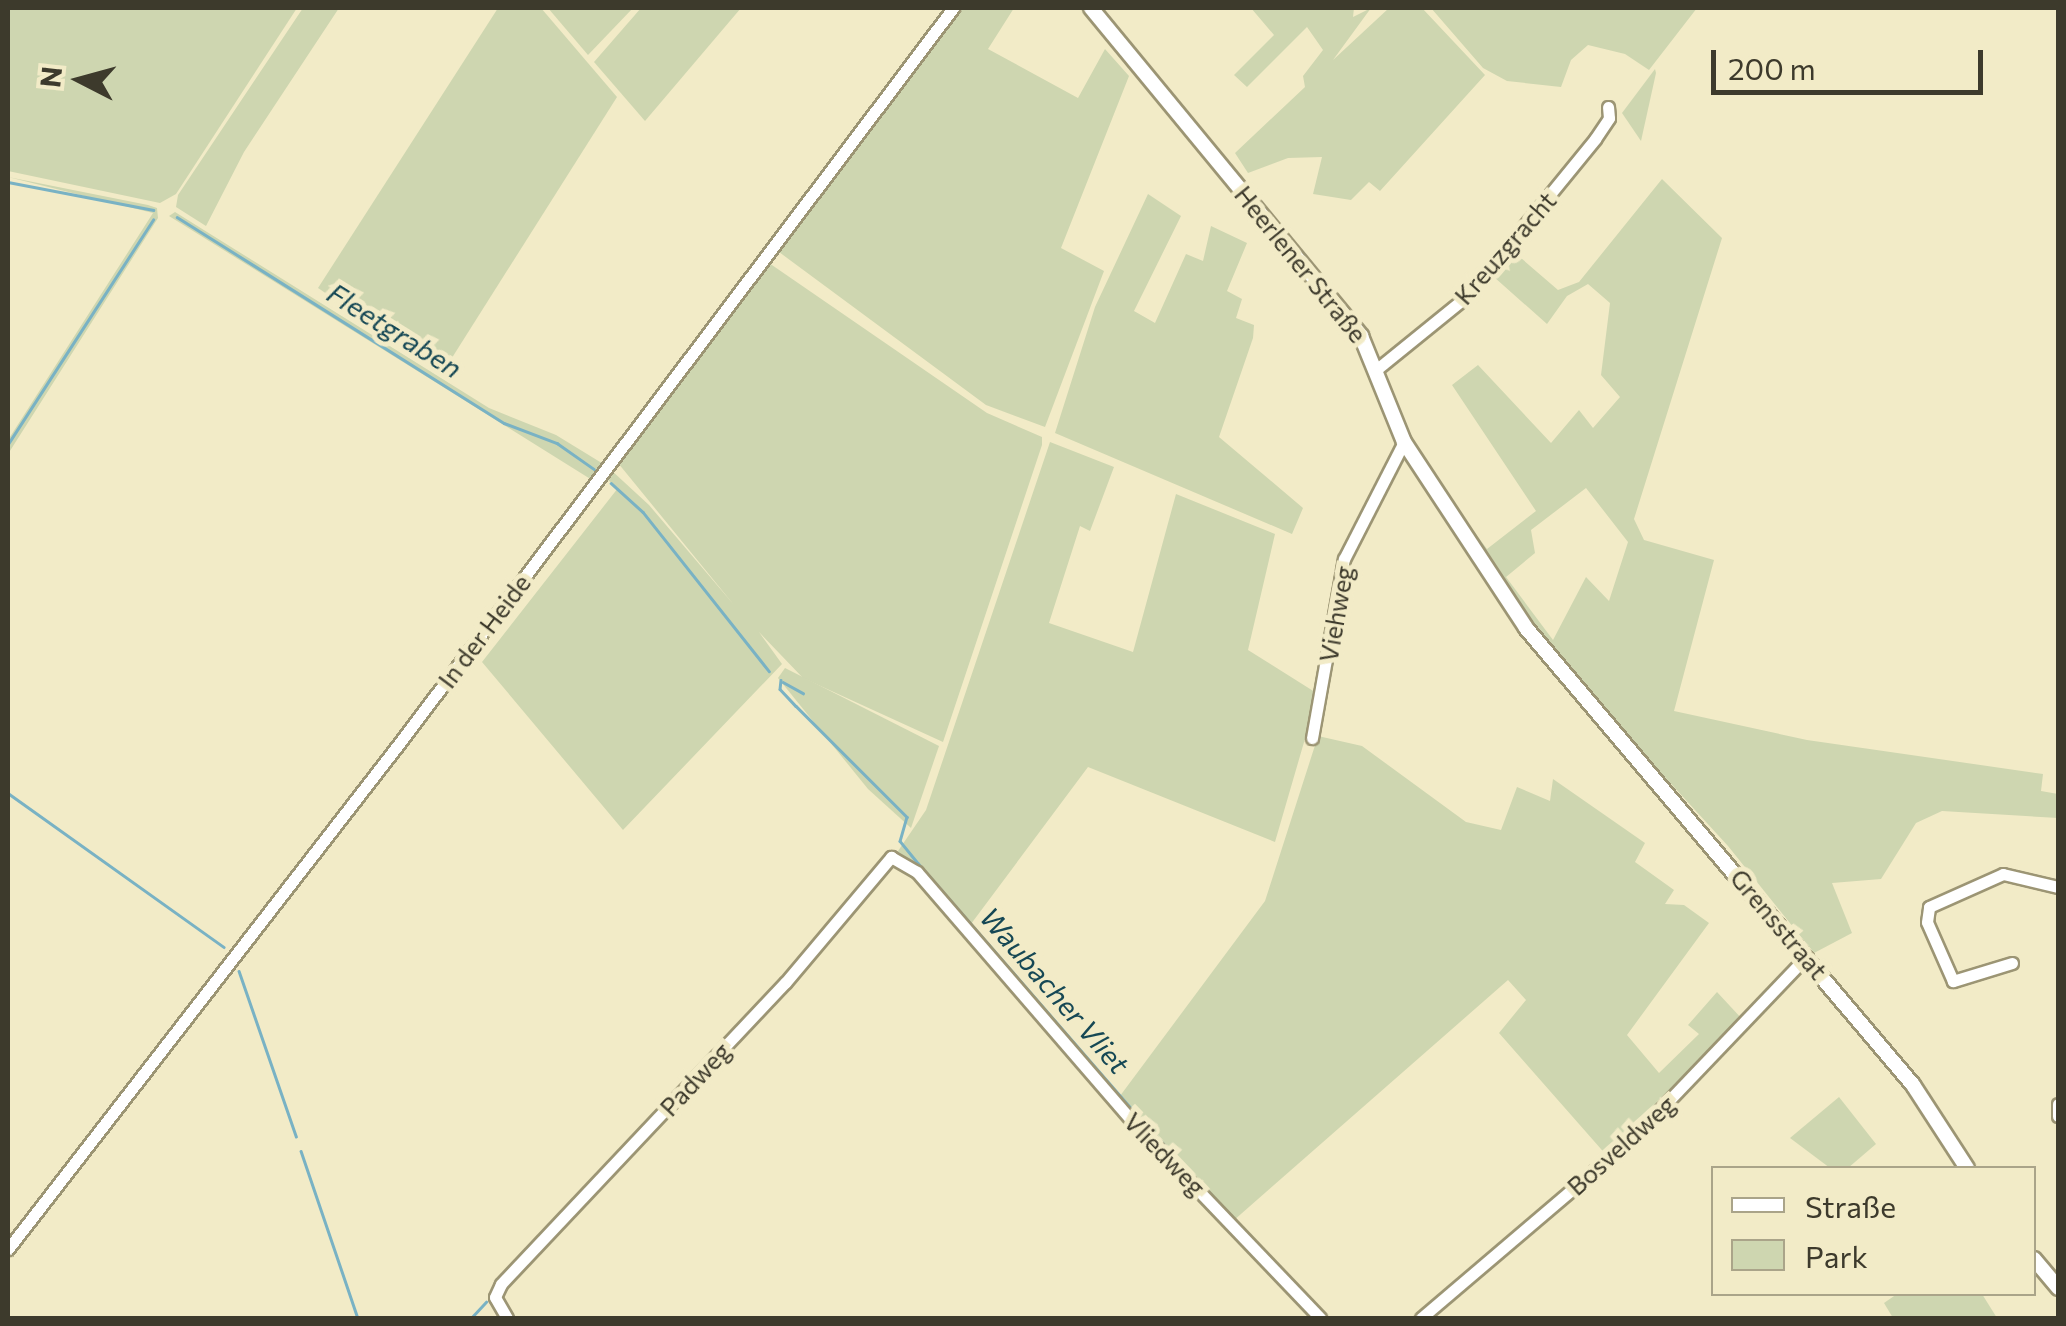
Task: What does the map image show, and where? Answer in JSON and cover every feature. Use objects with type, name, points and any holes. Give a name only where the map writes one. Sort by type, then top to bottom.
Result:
[{"type":"main road","name":"Heerlener Straße","points":[[1091,8],[1340,308],[1377,369],[1404,442],[1504,598],[1579,688]]},
{"type":"main road","name":"Grensstraat","points":[[1579,688],[1913,1085],[1966,1166]]},
{"type":"main road","points":[[2036,1260],[2058,1288]]},
{"type":"street","name":"In der Heide","points":[[8,1250],[401,742],[953,8]]},
{"type":"street","name":"Kreuzgracht","points":[[1377,369],[1468,296],[1595,139],[1609,118],[1608,107]]},
{"type":"street","name":"Viehweg","points":[[1312,738],[1344,559],[1404,442]]},
{"type":"street","name":"Padweg","points":[[506,1318],[496,1297],[786,983],[892,857]]},
{"type":"street","name":"Vliedweg","points":[[892,857],[916,872],[1131,1120],[1320,1318]]},
{"type":"street","points":[[2012,963],[1953,981],[1927,922],[1929,907],[2003,874],[2058,888]]},
{"type":"street","name":"Bosveldweg","points":[[1421,1318],[1634,1137],[1806,957]]},
{"type":"street","points":[[2058,1104],[2058,1116]]},
{"type":"green space","points":[[8,8],[297,8],[176,194],[160,203],[8,171]]},
{"type":"green space","points":[[303,8],[339,8],[244,152],[206,226],[176,207],[178,195]]},
{"type":"green space","points":[[498,8],[541,8],[617,97],[443,372],[318,288]]},
{"type":"green space","points":[[548,8],[633,8],[588,55]]},
{"type":"green space","points":[[641,8],[741,8],[645,121],[594,62]]},
{"type":"green space","points":[[957,8],[1014,8],[988,49],[1078,98],[1105,49],[1129,76],[1061,248],[1104,271],[1045,427],[986,405],[779,252]]},
{"type":"green space","points":[[1251,8],[1354,8],[1353,17],[1371,8],[1333,60],[1389,8],[1422,8],[1485,75],[1380,191],[1369,182],[1351,200],[1313,194],[1322,157],[1288,158],[1248,173],[1235,153],[1305,87],[1303,76],[1323,50],[1307,27],[1247,87],[1234,75],[1274,35]]},
{"type":"green space","points":[[1431,8],[1697,8],[1649,70],[1625,54],[1588,45],[1571,60],[1561,87],[1507,81],[1483,68]]},
{"type":"green space","points":[[1655,69],[1656,73],[1641,141],[1622,113]]},
{"type":"green space","points":[[8,177],[148,205],[157,208],[158,218],[8,454],[8,440],[153,213]]},
{"type":"green space","points":[[1662,179],[1722,238],[1634,519],[1644,540],[1714,560],[1674,711],[1807,740],[2043,774],[2041,791],[2058,794],[2058,818],[1942,811],[1916,823],[1881,879],[1832,883],[1852,933],[1814,953],[1728,846],[1553,655],[1442,488],[1487,549],[1536,511],[1452,385],[1478,365],[1551,443],[1579,410],[1593,428],[1620,397],[1601,375],[1610,303],[1588,284],[1567,296],[1547,324],[1494,277],[1514,252],[1558,290],[1579,282]],"holes":[[[1586,488],[1628,542],[1609,601],[1586,577],[1553,640],[1506,577],[1535,553],[1531,530]]]},
{"type":"green space","points":[[1148,194],[1181,216],[1134,311],[1155,323],[1186,254],[1203,261],[1211,226],[1247,243],[1227,291],[1242,299],[1236,318],[1254,325],[1253,338],[1219,437],[1303,508],[1292,534],[1055,433],[1095,307]]},
{"type":"green space","points":[[175,212],[489,408],[556,435],[605,465],[592,480],[169,216]]},
{"type":"green space","points":[[769,263],[987,413],[1042,437],[1042,445],[943,742],[803,678],[759,632],[782,664],[623,830],[482,662],[618,488],[604,477],[611,470],[649,505],[734,605],[618,463]]},
{"type":"green space","points":[[1050,442],[1114,467],[1090,531],[1080,526],[1049,623],[1133,652],[1176,494],[1275,534],[1248,650],[1318,694],[1275,842],[1088,767],[968,928],[896,854],[926,810]]},
{"type":"green space","points":[[785,668],[939,746],[911,828],[868,789],[778,678]]},
{"type":"green space","points":[[1318,736],[1362,746],[1466,822],[1501,830],[1517,787],[1550,801],[1553,779],[1645,843],[1635,862],[1674,890],[1665,904],[1684,905],[1709,923],[1627,1035],[1659,1073],[1699,1034],[1688,1025],[1717,992],[1743,1020],[1608,1157],[1499,1033],[1526,1000],[1508,980],[1233,1221],[1117,1100],[1265,901]]},
{"type":"green space","points":[[1839,1097],[1876,1144],[1850,1166],[1827,1166],[1790,1138]]},
{"type":"green space","points":[[1894,1296],[1983,1296],[1997,1318],[1893,1318],[1884,1303]]},
{"type":"waterway","name":"Fleetgraben","points":[[8,182],[153,210]]},
{"type":"waterway","name":"Fleetgraben","points":[[177,217],[504,423],[557,443],[594,469]]},
{"type":"waterway","points":[[8,444],[153,220]]},
{"type":"waterway","name":"Fleetgraben","points":[[611,483],[643,512],[769,671]]},
{"type":"waterway","name":"Waubacher Vliet","points":[[781,680],[780,689],[907,817],[900,841],[918,863],[1145,1124],[1328,1318]]},
{"type":"waterway","name":"Fleetgraben","points":[[783,682],[803,693]]},
{"type":"waterway","points":[[8,793],[224,947]]},
{"type":"waterway","points":[[239,971],[296,1136]]},
{"type":"waterway","points":[[301,1151],[358,1318]]},
{"type":"waterway","points":[[471,1318],[486,1302]]},
{"type":"waterway","points":[[509,1311],[515,1318]]}]
